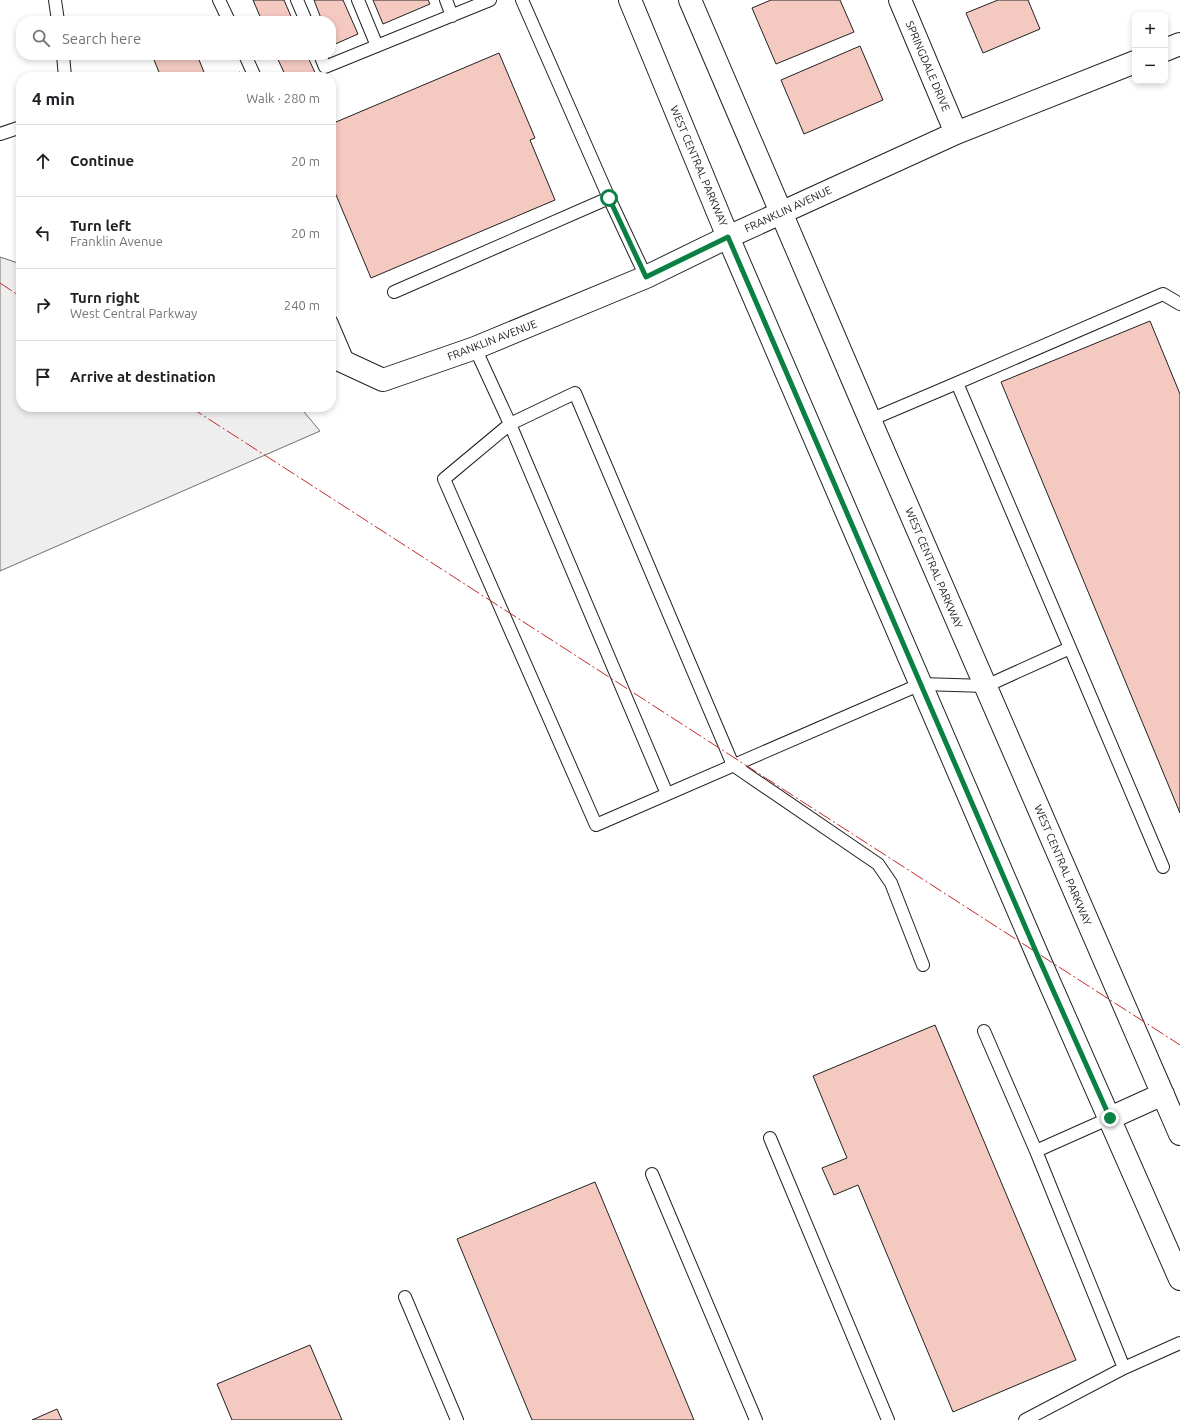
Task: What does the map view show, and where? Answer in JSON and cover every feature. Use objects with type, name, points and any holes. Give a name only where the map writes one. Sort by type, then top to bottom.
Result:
[{"type":"main road","name":"WEST CENTRAL PARKWAY","points":[[630,0],[728,237],[1040,961],[1180,1279]]},
{"type":"main road","name":"WEST CENTRAL PARKWAY","points":[[690,0],[870,420],[1180,1134]]},
{"type":"main road","name":"SPRINGDALE DRIVE","points":[[900,0],[956,133]]},
{"type":"main road","name":"FRANKLIN AVENUE","points":[[340,359],[383,380],[475,348],[646,277],[728,237],[956,133],[1132,63]]},
{"type":"main road","points":[[1110,1118],[1163,1094]]},
{"type":"lane","points":[[55,0],[57,16]]},
{"type":"lane","points":[[219,0],[226,16]]},
{"type":"lane","points":[[298,0],[304,16]]},
{"type":"lane","points":[[358,0],[377,46]]},
{"type":"lane","points":[[446,0],[452,16]]},
{"type":"lane","points":[[322,60],[325,67],[490,0]]},
{"type":"lane","points":[[522,0],[609,198],[646,277]]},
{"type":"lane","points":[[63,60],[65,72]]},
{"type":"lane","points":[[247,60],[253,72]]},
{"type":"lane","points":[[0,134],[16,129]]},
{"type":"lane","points":[[394,292],[609,198]]},
{"type":"lane","points":[[870,420],[1163,294],[1180,304]]},
{"type":"lane","points":[[336,343],[340,359]]},
{"type":"lane","points":[[475,348],[510,424],[667,794]]},
{"type":"lane","points":[[957,383],[1163,867]]},
{"type":"lane","points":[[923,965],[891,883],[878,864],[733,765],[575,393],[510,424],[444,479],[596,825],[733,765],[921,684],[986,686],[1070,648]]},
{"type":"lane","points":[[984,1032],[1036,1151],[1124,1368]]},
{"type":"lane","points":[[1036,1151],[1110,1118]]},
{"type":"lane","points":[[770,1138],[888,1420]]},
{"type":"lane","points":[[652,1174],[756,1420]]},
{"type":"lane","points":[[405,1297],[457,1420]]},
{"type":"lane","points":[[1025,1420],[1124,1368],[1180,1343]]},
{"type":"shaded area","points":[[0,257],[16,262],[16,412],[304,412],[320,431],[0,571]]},
{"type":"building","points":[[253,0],[284,0],[291,16],[260,16]]},
{"type":"building","points":[[314,0],[343,0],[358,34],[336,44],[336,16],[320,16]]},
{"type":"building","points":[[373,0],[428,0],[430,4],[383,24]]},
{"type":"building","points":[[771,0],[840,0],[854,32],[776,64],[752,8]]},
{"type":"building","points":[[998,0],[1028,0],[1040,29],[983,53],[966,13]]},
{"type":"building","points":[[860,46],[883,100],[804,134],[781,80]]},
{"type":"building","points":[[499,53],[535,138],[530,140],[555,200],[371,278],[336,195],[336,122]]},
{"type":"building","points":[[154,60],[199,60],[204,72],[159,72]]},
{"type":"building","points":[[278,60],[309,60],[315,72],[284,72]]},
{"type":"building","points":[[1150,321],[1180,394],[1180,813],[1001,382]]},
{"type":"building","points":[[935,1025],[1076,1360],[953,1412],[858,1185],[834,1195],[822,1168],[847,1158],[813,1076]]},
{"type":"building","points":[[595,1182],[694,1420],[532,1420],[457,1239]]},
{"type":"building","points":[[310,1345],[342,1420],[232,1420],[217,1384]]},
{"type":"building","points":[[57,1409],[62,1420],[32,1420]]},
{"type":"power","points":[[0,283],[16,294]]},
{"type":"power","points":[[198,412],[1180,1045]]},
{"type":"route","points":[[609,198],[646,277],[728,237],[1040,961],[1110,1118]]}]
